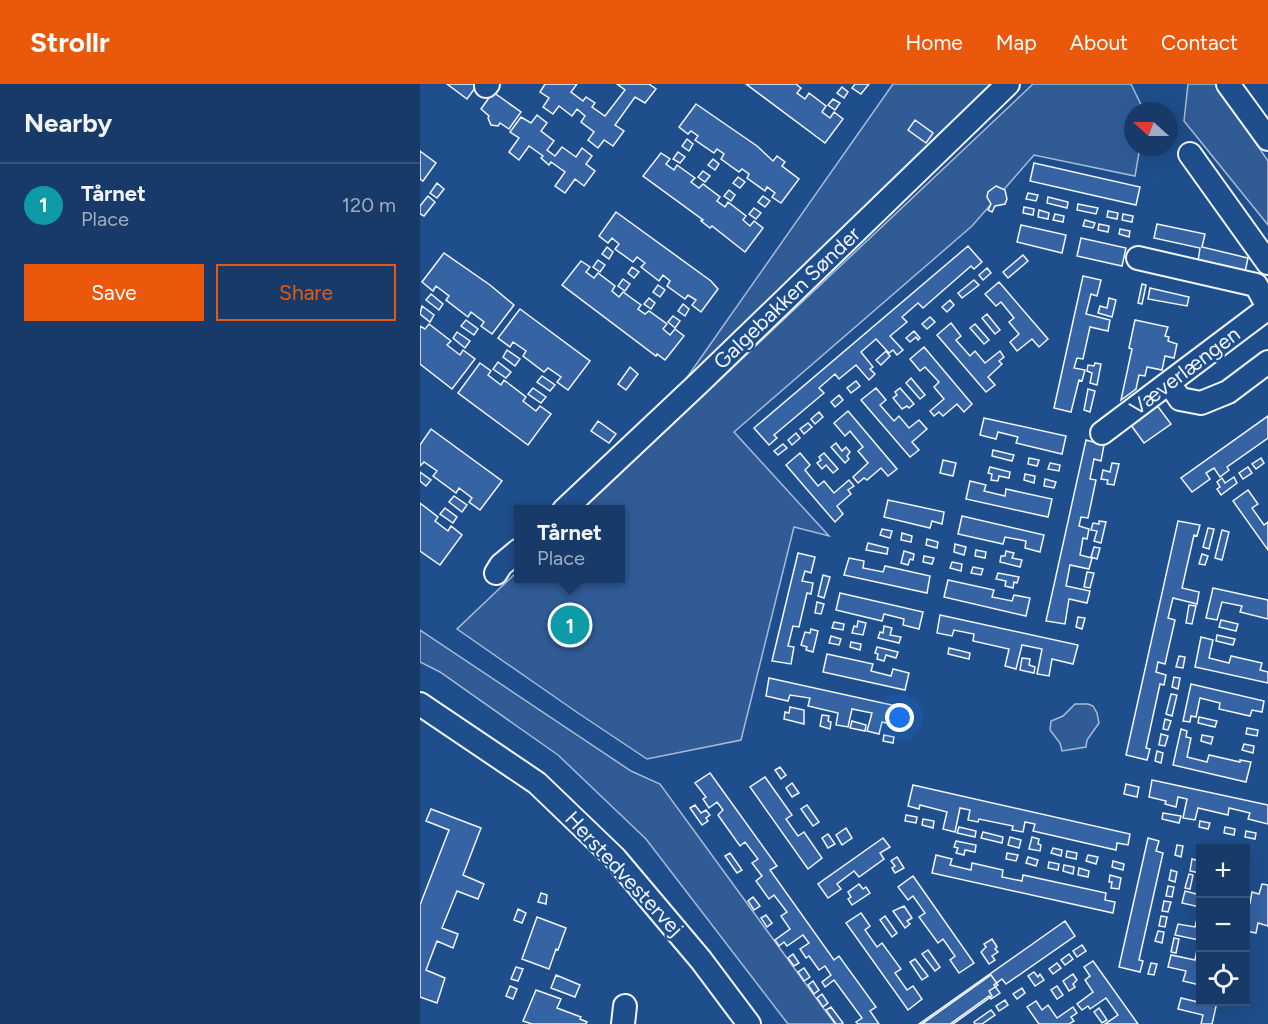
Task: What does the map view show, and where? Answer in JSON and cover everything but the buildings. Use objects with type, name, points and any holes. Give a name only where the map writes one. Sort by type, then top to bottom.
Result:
[{"type":"street","name":"Galgebakken Sønder","points":[[569,505],[1008,84]]},
{"type":"street","points":[[1239,88],[1268,139]]},
{"type":"street","points":[[1190,154],[1268,263]]},
{"type":"street","name":"Væverlængen","points":[[1102,433],[1268,308],[1256,285],[1138,258]]},
{"type":"street","points":[[1169,383],[1180,399],[1201,403],[1228,392],[1268,362]]},
{"type":"street","points":[[496,573],[501,565],[514,554]]},
{"type":"street","name":"Herstedvestervej","points":[[420,704],[537,783],[615,858],[701,960],[748,1024]]},
{"type":"shaded area","points":[[893,84],[996,84],[674,396]]},
{"type":"shaded area","points":[[1033,84],[1131,84],[1140,102],[1124,102],[1124,156],[1138,156],[1135,176],[1034,155],[972,226],[734,432],[829,536],[794,527],[741,740],[647,759],[457,629],[514,575],[514,583],[625,583],[625,505],[587,505]]},
{"type":"shaded area","points":[[1188,84],[1216,84],[1268,161],[1268,225],[1184,121]]},
{"type":"shaded area","points":[[420,630],[631,771],[660,784],[835,1024],[788,1024],[646,839],[558,755],[440,672],[420,662]]},
{"type":"shaded area","points":[[1075,704],[1093,706],[1099,723],[1087,740],[1086,747],[1062,751],[1060,743],[1050,730],[1051,721],[1063,716]]},
{"type":"place","name":"Tårnet","points":[[570,625]]}]
